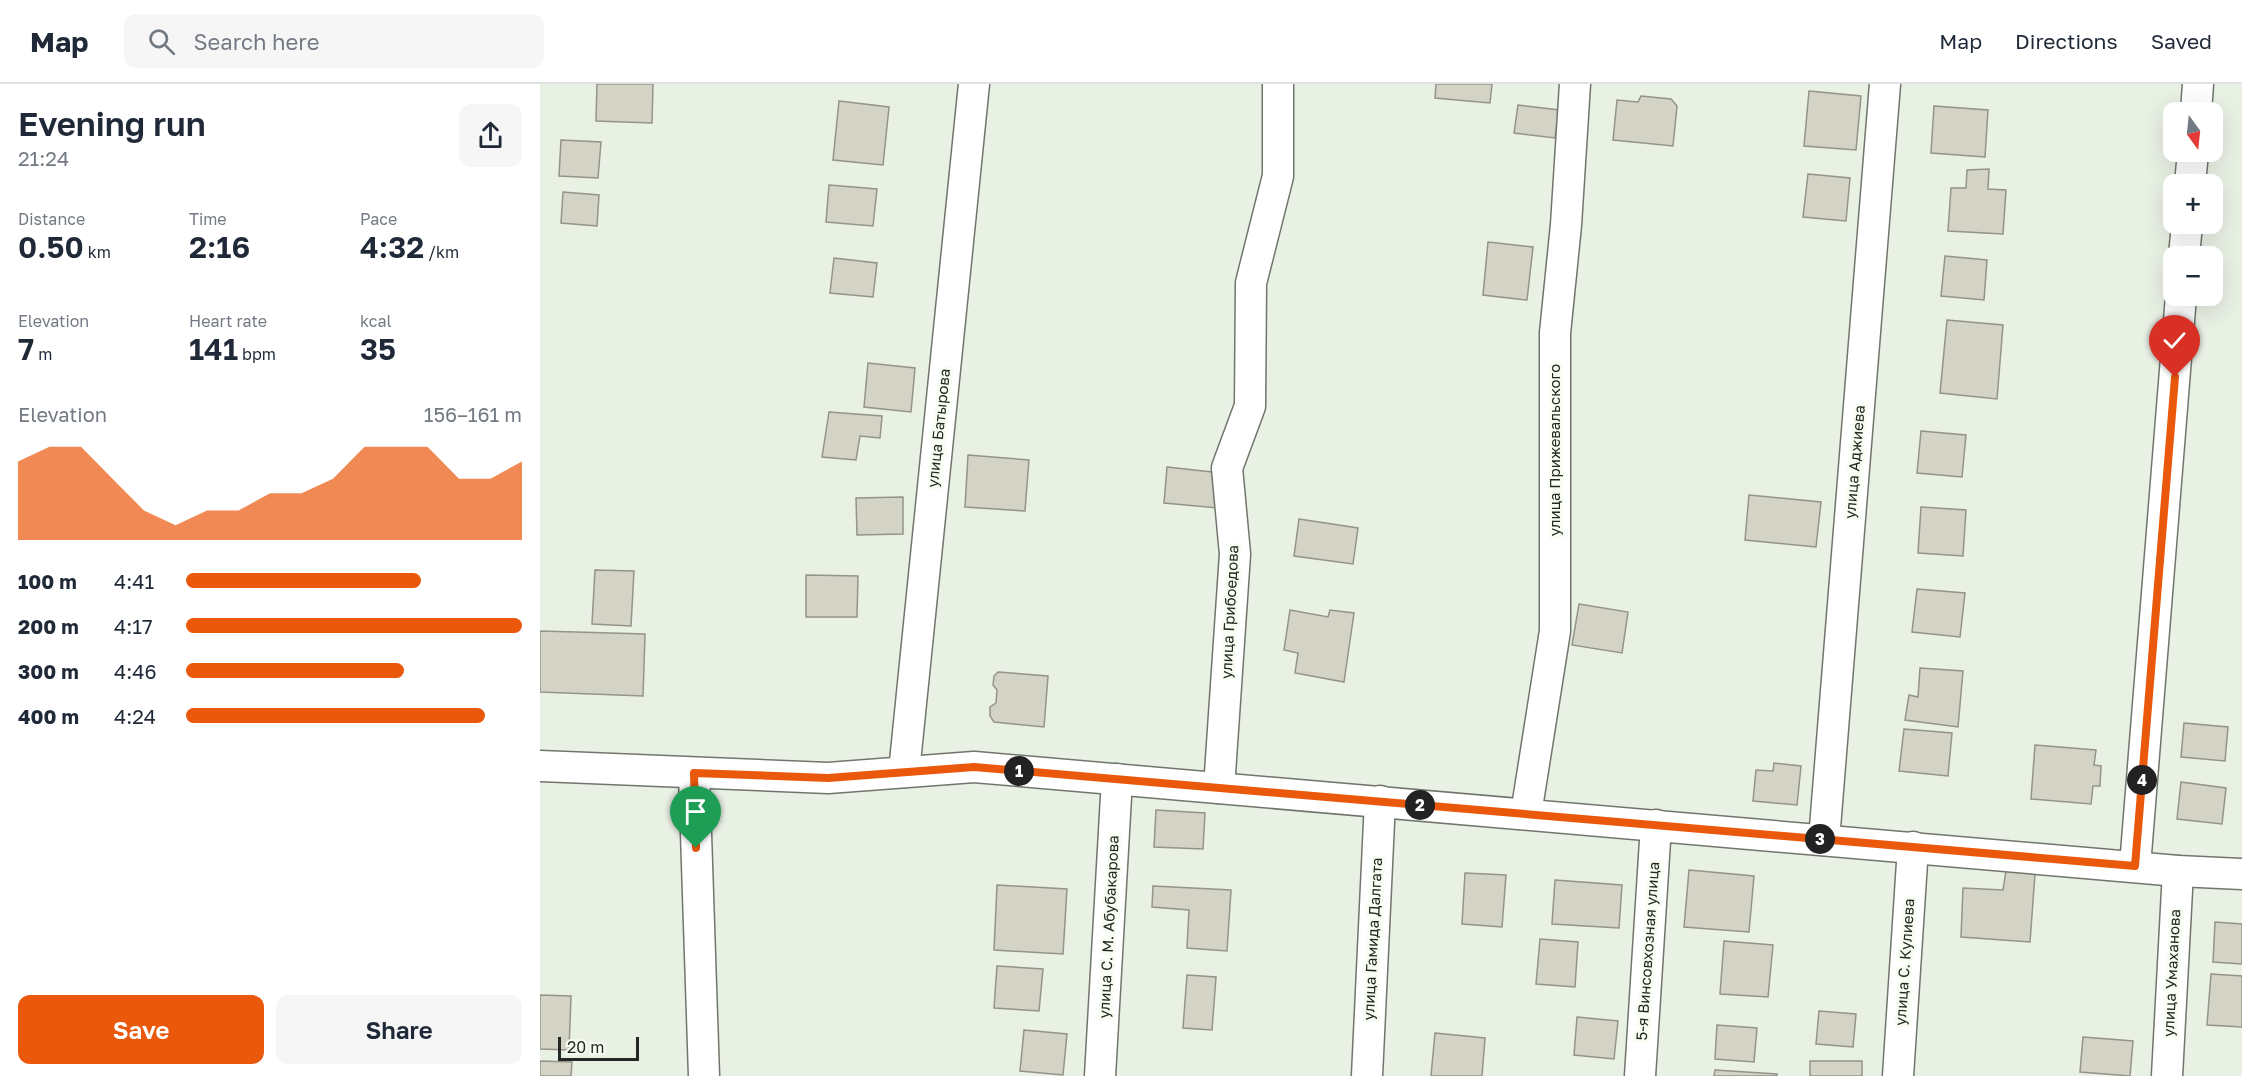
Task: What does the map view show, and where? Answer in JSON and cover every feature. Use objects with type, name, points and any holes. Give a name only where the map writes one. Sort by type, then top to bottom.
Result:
[{"type":"street","name":"улица Батырова","points":[[904,772],[974,84]]},
{"type":"street","name":"улица Грибоедова","points":[[1219,788],[1235,554],[1227,468],[1250,406],[1251,283],[1278,176],[1278,84]]},
{"type":"street","name":"улица Прижевальского","points":[[1526,814],[1555,632],[1555,333],[1566,225],[1575,84]]},
{"type":"street","name":"улица Аджиева","points":[[1824,840],[1885,84]]},
{"type":"street","points":[[2197,102],[2198,84]]},
{"type":"street","points":[[2135,866],[2180,306]]},
{"type":"street","points":[[540,766],[828,778],[974,767],[2178,871],[2242,874]]},
{"type":"street","points":[[694,773],[704,1076]]},
{"type":"street","name":"улица С. М. Абубакарова","points":[[1100,1076],[1117,779]]},
{"type":"street","name":"улица Гамида Далгата","points":[[1367,1076],[1380,801]]},
{"type":"street","name":"5-я Винсовхозная улица","points":[[1640,1076],[1656,825]]},
{"type":"street","name":"улица С. Кулиева","points":[[1898,1076],[1913,847]]},
{"type":"street","name":"улица Умаханова","points":[[2167,1076],[2178,871]]},
{"type":"building","points":[[597,84],[653,84],[652,123],[596,121]]},
{"type":"building","points":[[1436,84],[1492,84],[1490,103],[1435,98]]},
{"type":"building","points":[[1809,91],[1861,96],[1856,150],[1804,146]]},
{"type":"building","points":[[1641,96],[1671,99],[1677,106],[1673,146],[1613,140],[1617,100],[1638,102]]},
{"type":"building","points":[[839,101],[889,107],[883,165],[833,160]]},
{"type":"building","points":[[1518,105],[1559,110],[1555,138],[1514,133]]},
{"type":"building","points":[[1934,106],[1988,110],[1985,157],[1931,153]]},
{"type":"building","points":[[561,140],[601,142],[598,178],[559,176]]},
{"type":"building","points":[[1989,169],[1988,189],[2006,190],[2003,234],[1948,231],[1951,188],[1966,188],[1967,170]]},
{"type":"building","points":[[1808,174],[1850,178],[1846,221],[1803,217]]},
{"type":"building","points":[[829,185],[877,189],[873,226],[826,222]]},
{"type":"building","points":[[563,192],[599,195],[597,226],[561,223]]},
{"type":"building","points":[[1488,242],[1533,247],[1527,300],[1483,295]]},
{"type":"building","points":[[1945,256],[1987,260],[1984,300],[1941,296]]},
{"type":"building","points":[[834,258],[877,263],[873,297],[830,293]]},
{"type":"building","points":[[1947,320],[2003,325],[1997,399],[1940,393]]},
{"type":"building","points":[[868,363],[915,368],[911,412],[864,407]]},
{"type":"building","points":[[829,412],[882,416],[880,438],[860,436],[856,460],[822,457]]},
{"type":"building","points":[[1921,431],[1966,435],[1962,477],[1917,473]]},
{"type":"building","points":[[968,455],[1029,460],[1025,511],[965,507]]},
{"type":"building","points":[[1167,467],[1221,473],[1218,508],[1164,503]]},
{"type":"building","points":[[1749,495],[1821,502],[1816,547],[1745,540]]},
{"type":"building","points":[[903,497],[903,534],[857,535],[856,498]]},
{"type":"building","points":[[1921,507],[1966,510],[1963,556],[1918,553]]},
{"type":"building","points":[[1299,519],[1358,528],[1353,564],[1294,556]]},
{"type":"building","points":[[595,570],[634,571],[631,626],[592,624]]},
{"type":"building","points":[[806,575],[858,576],[857,617],[806,617]]},
{"type":"building","points":[[1917,589],[1965,593],[1960,637],[1912,632]]},
{"type":"building","points":[[1579,604],[1628,612],[1622,653],[1572,645]]},
{"type":"building","points":[[1290,610],[1328,617],[1330,610],[1354,613],[1344,682],[1295,673],[1298,653],[1284,650]]},
{"type":"building","points":[[540,631],[645,634],[643,696],[540,692]]},
{"type":"building","points":[[1920,668],[1963,671],[1958,727],[1905,720],[1909,695],[1918,697]]},
{"type":"building","points":[[998,672],[1048,676],[1044,727],[994,722],[990,716],[990,707],[996,703],[997,690],[993,685],[994,676]]},
{"type":"building","points":[[2184,723],[2228,727],[2225,761],[2181,757]]},
{"type":"building","points":[[1904,729],[1952,733],[1948,776],[1899,771]]},
{"type":"building","points":[[2035,745],[2096,750],[2094,765],[2101,766],[2100,786],[2093,786],[2091,804],[2031,799]]},
{"type":"building","points":[[1774,763],[1801,766],[1797,805],[1753,801],[1756,770],[1773,771]]},
{"type":"building","points":[[2181,782],[2226,788],[2222,824],[2177,819]]},
{"type":"building","points":[[1156,810],[1205,813],[1203,849],[1154,847]]},
{"type":"building","points":[[1689,870],[1754,876],[1749,932],[1684,927]]},
{"type":"building","points":[[2006,870],[2035,874],[2030,942],[1961,937],[1963,888],[2003,890]]},
{"type":"building","points":[[1465,873],[1506,875],[1502,927],[1462,924]]},
{"type":"building","points":[[1555,880],[1622,885],[1619,928],[1552,924]]},
{"type":"building","points":[[997,885],[1067,889],[1063,954],[994,950]]},
{"type":"building","points":[[1153,886],[1231,890],[1227,951],[1187,948],[1189,910],[1152,907]]},
{"type":"building","points":[[2215,922],[2242,924],[2242,964],[2213,962]]},
{"type":"building","points":[[1540,939],[1578,942],[1575,987],[1536,984]]},
{"type":"building","points":[[1724,941],[1773,945],[1768,997],[1720,994]]},
{"type":"building","points":[[997,966],[1043,969],[1039,1011],[994,1008]]},
{"type":"building","points":[[2211,974],[2242,976],[2242,1027],[2207,1025]]},
{"type":"building","points":[[1187,975],[1216,977],[1212,1030],[1183,1028]]},
{"type":"building","points":[[540,995],[571,996],[569,1050],[540,1049]]},
{"type":"building","points":[[1819,1011],[1856,1014],[1853,1047],[1816,1044]]},
{"type":"building","points":[[1577,1017],[1618,1021],[1614,1059],[1574,1055]]},
{"type":"building","points":[[1717,1025],[1757,1028],[1754,1062],[1715,1059]]},
{"type":"building","points":[[1024,1030],[1067,1034],[1063,1075],[1020,1071]]},
{"type":"building","points":[[1435,1033],[1485,1038],[1482,1076],[1431,1076]]},
{"type":"building","points":[[2083,1037],[2133,1041],[2130,1076],[2080,1072]]},
{"type":"building","points":[[540,1061],[572,1062],[571,1076],[540,1076]]},
{"type":"building","points":[[1810,1061],[1862,1061],[1862,1076],[1810,1076]]},
{"type":"building","points":[[1715,1070],[1777,1074],[1777,1076],[1714,1076]]},
{"type":"route","points":[[696,848],[694,773],[828,778],[974,767],[2135,866],[2175,377]]}]
